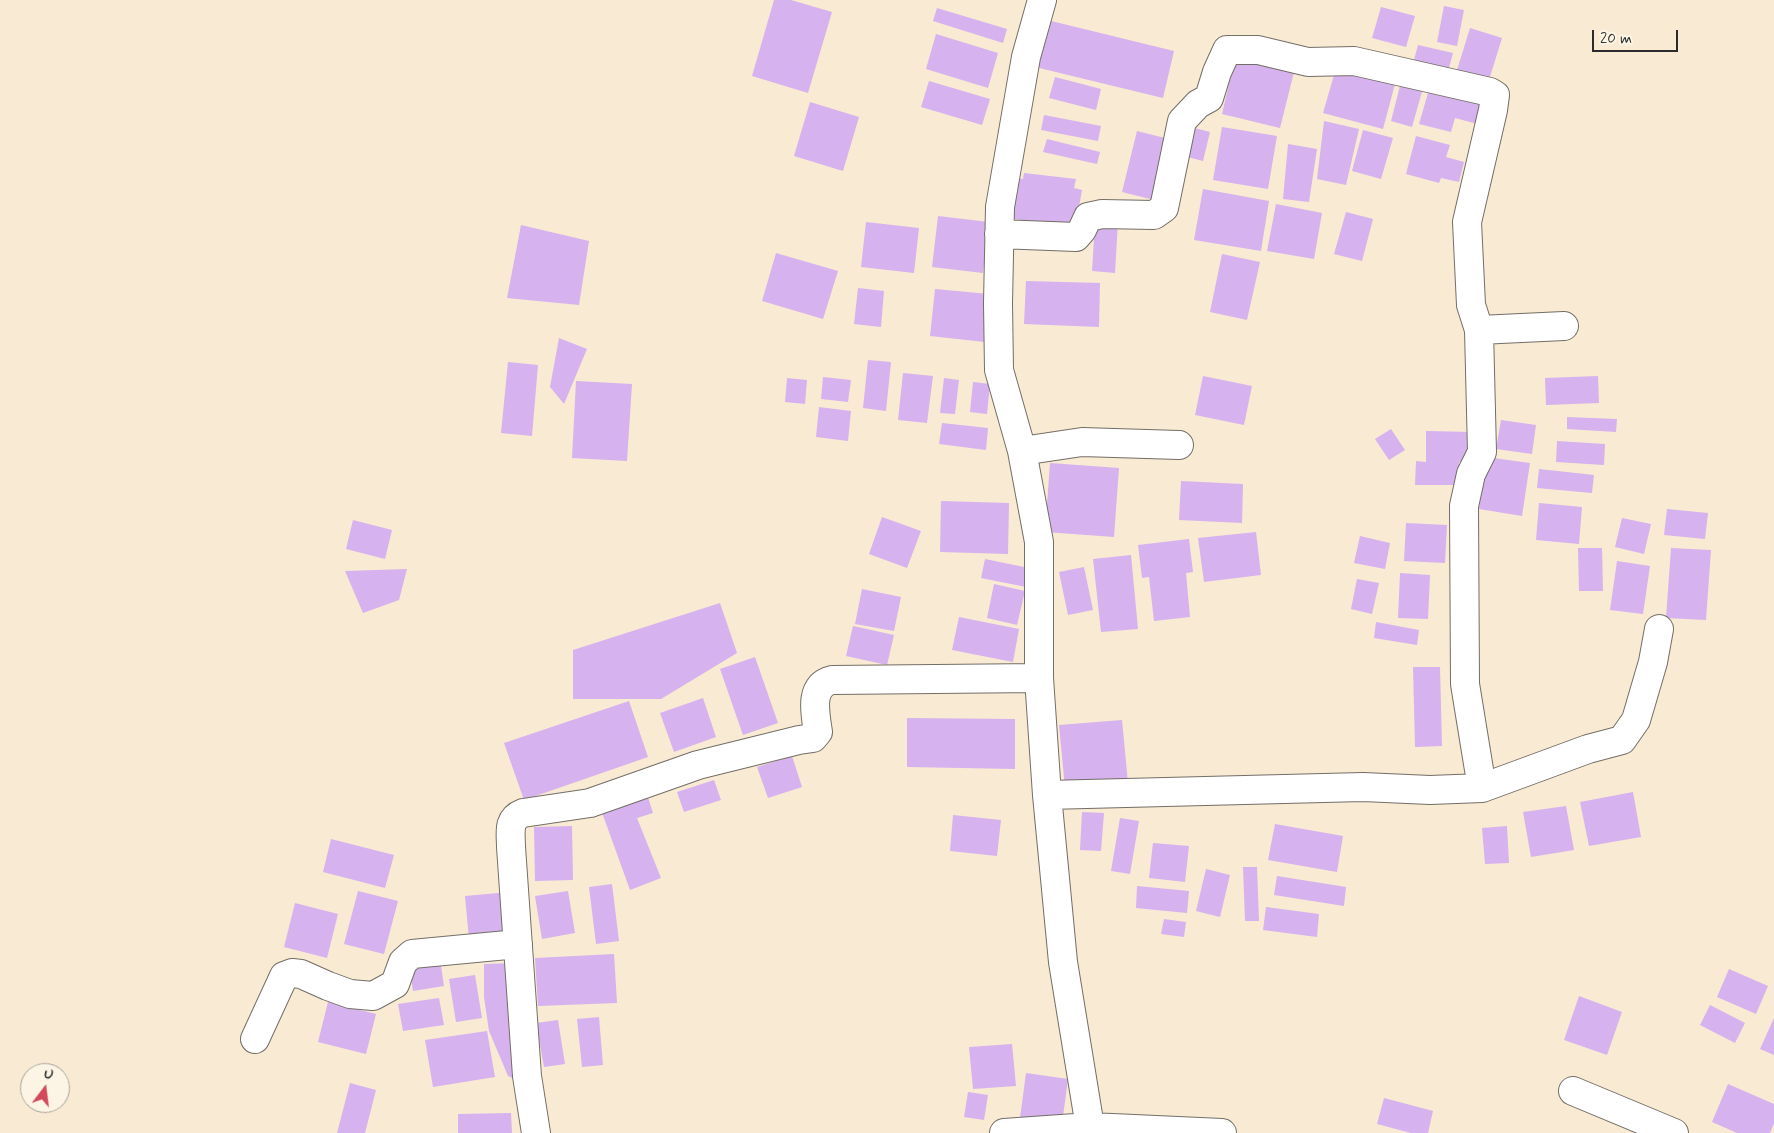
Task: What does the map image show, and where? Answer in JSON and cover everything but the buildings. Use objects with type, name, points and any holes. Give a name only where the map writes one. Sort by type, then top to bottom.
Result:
[{"type":"street","points":[[1042,0],[1026,57],[1000,207],[999,370],[1022,450],[1039,542],[1039,678],[1047,795],[1063,962],[1089,1130]]},
{"type":"street","points":[[999,234],[1076,237],[1082,230],[1088,217],[1102,214],[1154,215],[1164,208],[1182,121],[1198,104],[1209,98],[1217,72],[1227,50],[1258,50],[1308,62],[1354,61],[1490,92],[1495,95],[1466,222],[1471,305],[1479,330],[1482,452],[1471,474],[1464,506],[1465,684],[1482,788]]},
{"type":"street","points":[[1479,330],[1564,326]]},
{"type":"street","points":[[1022,450],[1082,442],[1179,445]]},
{"type":"street","points":[[1047,795],[1363,787],[1430,790],[1482,788],[1588,749],[1622,740],[1636,720],[1653,662],[1659,629]]},
{"type":"street","points":[[536,1133],[526,1076],[511,847],[510,824],[516,816],[523,813],[590,803],[698,765],[813,738],[818,732],[815,711],[817,689],[824,682],[842,680],[1039,678]]},
{"type":"street","points":[[255,1039],[284,976],[292,973],[301,974],[350,994],[373,996],[395,984],[403,962],[412,954],[518,944]]},
{"type":"street","points":[[1573,1091],[1674,1133]]},
{"type":"street","points":[[1004,1133],[1089,1130],[1222,1133]]}]
